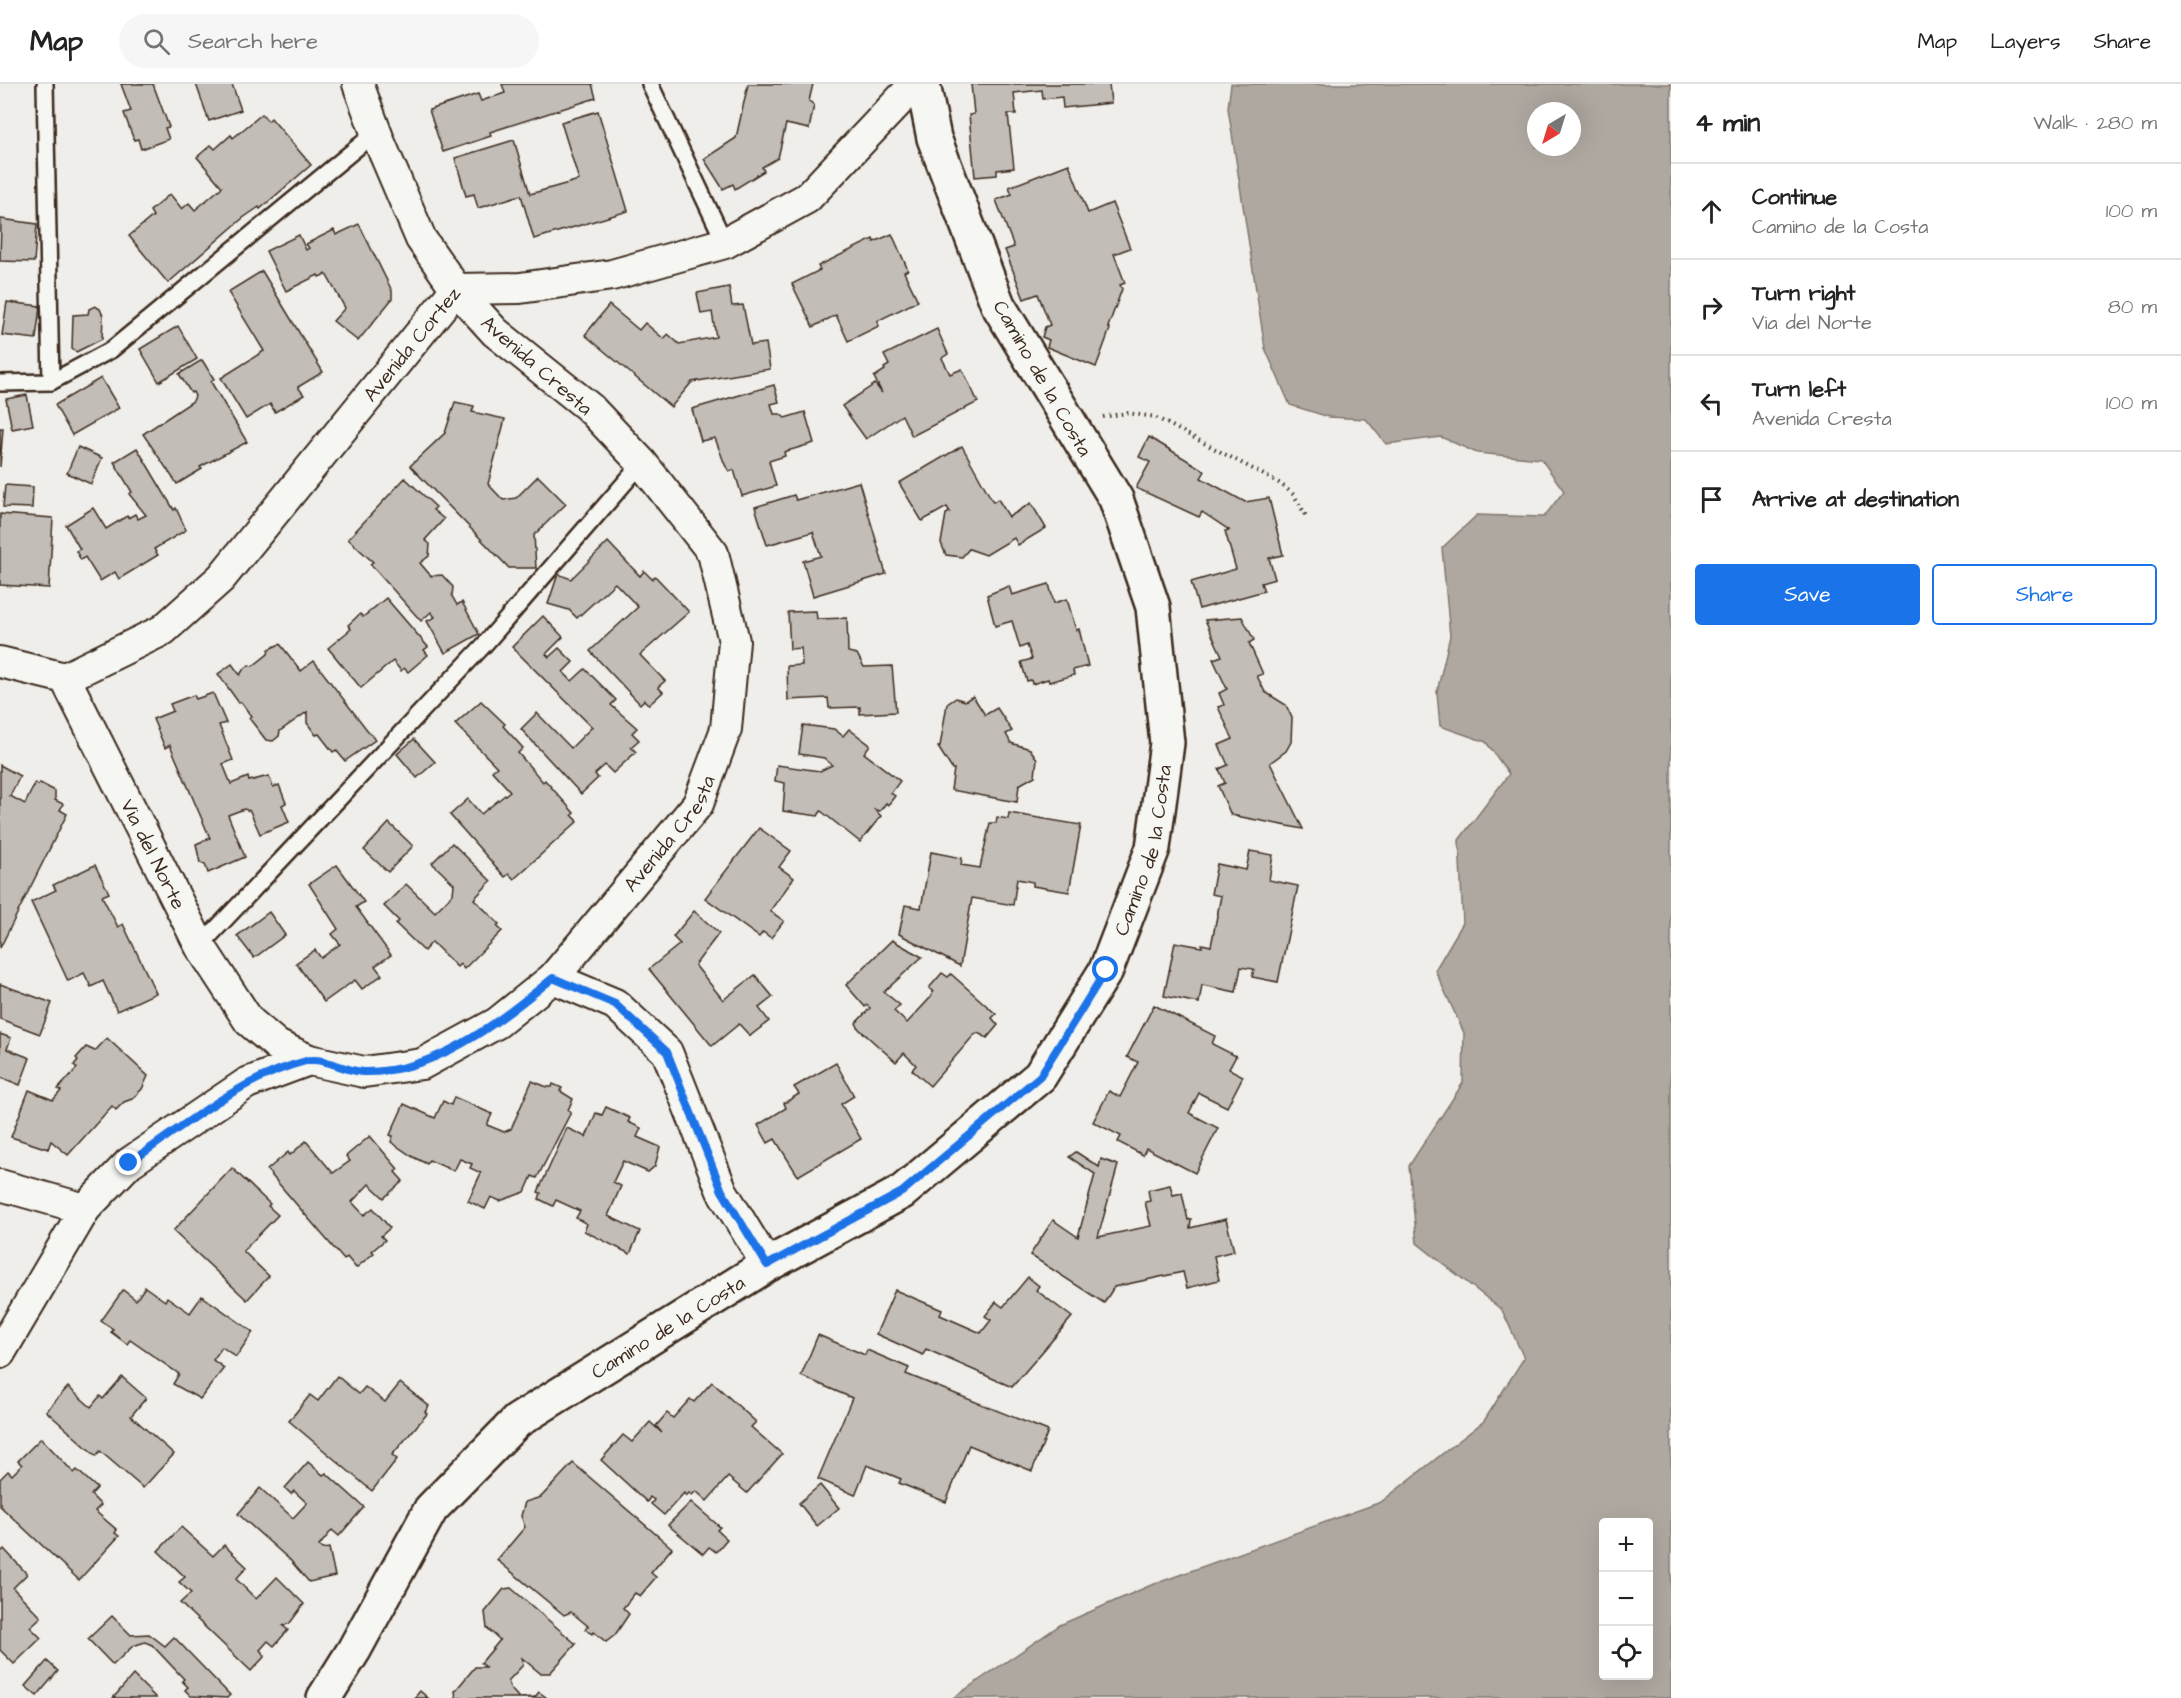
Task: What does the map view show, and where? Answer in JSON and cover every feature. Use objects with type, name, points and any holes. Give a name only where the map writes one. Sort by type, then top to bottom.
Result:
[{"type":"street","name":"Avenida Cresta","points":[[309,1060],[364,1072],[422,1064],[497,1023],[553,978],[698,804],[726,729],[734,641],[713,553],[642,463],[590,408],[495,332],[456,289],[421,239],[358,84]]},
{"type":"street","name":"Avenida Cortez","points":[[65,678],[163,630],[221,578],[456,289],[520,288],[612,276],[725,243],[807,198],[915,84]]},
{"type":"street","name":"Camino de la Costa","points":[[324,1698],[354,1650],[431,1509],[516,1421],[767,1265],[902,1192],[1040,1076],[1106,970],[1153,848],[1167,742],[1153,607],[1116,500],[998,305],[934,138],[923,84]]},
{"type":"street","points":[[0,662],[65,678]]},
{"type":"street","name":"Via del Norte","points":[[65,678],[200,946],[249,1021],[277,1045],[309,1060]]},
{"type":"street","points":[[553,978],[615,1004],[667,1052],[722,1191],[767,1265]]},
{"type":"street","points":[[0,1353],[85,1209],[129,1163],[247,1083],[309,1060]]},
{"type":"street","points":[[0,1185],[85,1209]]},
{"type":"lane","points":[[45,84],[51,382]]},
{"type":"lane","points":[[650,84],[725,243]]},
{"type":"lane","points":[[0,383],[51,382],[111,350],[376,132]]},
{"type":"lane","points":[[200,946],[484,645],[642,463]]},
{"type":"path","points":[[1096,420],[1107,415],[1127,413],[1155,417],[1281,484],[1294,495],[1306,516]]},
{"type":"shaded area","points":[[1231,84],[1671,84],[1671,1698],[953,1698],[1060,1625],[1149,1586],[1381,1502],[1484,1421],[1524,1358],[1502,1310],[1417,1243],[1409,1166],[1463,1083],[1464,1033],[1435,970],[1463,923],[1459,840],[1509,774],[1486,742],[1440,726],[1437,692],[1450,636],[1442,548],[1477,515],[1544,517],[1564,491],[1541,459],[1477,453],[1441,437],[1386,444],[1366,419],[1329,417],[1290,405],[1265,348],[1228,108]]},
{"type":"building","points":[[121,84],[153,84],[169,127],[165,128],[169,139],[141,149],[138,139],[134,140],[124,113],[131,111]]},
{"type":"building","points":[[196,84],[232,84],[241,110],[209,121]]},
{"type":"building","points":[[502,84],[592,84],[596,98],[490,132],[491,136],[443,152],[429,110],[478,94],[481,101],[505,93]]},
{"type":"building","points":[[748,84],[813,84],[809,101],[814,105],[809,129],[786,124],[778,158],[762,167],[764,171],[735,189],[733,184],[723,189],[704,159],[736,138]]},
{"type":"building","points":[[971,84],[1109,84],[1111,103],[1063,108],[1062,97],[1043,99],[1042,90],[1014,93],[1016,114],[1008,114],[1014,168],[997,170],[997,175],[975,177],[969,115],[974,114]]},
{"type":"building","points":[[598,111],[628,211],[534,239],[521,195],[478,208],[474,194],[466,196],[455,158],[514,140],[530,194],[579,180],[561,122]]},
{"type":"building","points":[[262,114],[268,121],[271,118],[311,165],[260,209],[259,207],[243,218],[168,283],[129,236],[153,216],[150,211],[170,194],[182,209],[189,203],[195,210],[222,187],[197,157],[211,145],[215,149],[231,135],[233,138]]},
{"type":"building","points":[[1069,164],[1088,213],[1112,203],[1130,248],[1114,254],[1125,283],[1120,285],[1122,289],[1096,367],[1047,347],[1049,340],[1042,337],[1045,327],[1050,325],[1038,294],[1024,299],[1005,250],[1014,247],[996,200],[1012,194],[1009,187]]},
{"type":"building","points":[[1,219],[37,224],[34,262],[0,261]]},
{"type":"building","points":[[359,224],[392,291],[392,299],[358,341],[333,321],[345,308],[326,274],[319,277],[318,275],[286,291],[266,251],[299,235],[306,250],[309,248],[306,244],[334,230],[336,235]]},
{"type":"building","points":[[892,234],[908,270],[904,272],[918,301],[877,321],[879,326],[848,341],[836,315],[813,327],[792,284],[820,270],[818,266],[873,239],[874,242]]},
{"type":"building","points":[[262,271],[323,372],[298,387],[304,395],[275,412],[270,404],[246,419],[221,378],[264,351],[228,292]]},
{"type":"building","points":[[729,287],[732,306],[743,305],[751,345],[766,343],[770,369],[692,382],[671,407],[585,335],[609,305],[639,330],[645,323],[664,339],[668,334],[679,344],[716,337],[712,312],[701,314],[697,293]]},
{"type":"building","points":[[7,302],[40,306],[36,339],[2,335]]},
{"type":"building","points":[[95,306],[100,309],[103,316],[102,339],[76,352],[72,349],[73,315],[88,314],[89,309]]},
{"type":"building","points":[[178,326],[197,359],[159,382],[140,349]]},
{"type":"building","points":[[937,329],[948,354],[942,358],[950,374],[962,369],[978,402],[912,436],[902,415],[866,439],[842,406],[875,384],[882,393],[874,377],[889,365],[884,355]]},
{"type":"building","points":[[202,360],[214,379],[211,382],[247,442],[200,467],[202,469],[177,484],[143,434],[193,401],[195,396],[193,392],[191,393],[179,374]]},
{"type":"building","points":[[101,378],[119,408],[72,435],[55,405]]},
{"type":"building","points":[[774,385],[779,402],[771,404],[774,414],[780,414],[785,418],[805,412],[814,443],[784,452],[785,456],[769,461],[776,486],[742,496],[734,470],[729,471],[725,465],[715,438],[701,441],[692,409]]},
{"type":"building","points":[[27,395],[33,425],[12,429],[6,399]]},
{"type":"building","points":[[455,402],[474,406],[472,412],[505,419],[488,484],[503,500],[516,498],[538,476],[566,504],[534,535],[536,568],[509,568],[410,466],[445,433]]},
{"type":"building","points":[[0,428],[3,428],[0,467]]},
{"type":"building","points":[[1149,437],[1205,471],[1201,478],[1245,502],[1269,498],[1283,555],[1269,558],[1275,579],[1261,583],[1264,591],[1199,609],[1191,582],[1236,569],[1225,531],[1229,530],[1202,512],[1199,517],[1136,488],[1150,462],[1139,457]]},
{"type":"building","points":[[962,446],[993,502],[998,499],[1009,517],[1031,503],[1046,528],[1018,545],[1014,538],[986,555],[969,549],[962,557],[946,555],[941,543],[946,514],[950,512],[947,507],[922,521],[899,483]]},
{"type":"building","points":[[78,447],[102,458],[91,484],[67,473]]},
{"type":"building","points":[[137,448],[174,510],[176,508],[186,530],[154,549],[158,555],[119,579],[115,572],[100,581],[85,557],[81,560],[76,551],[80,549],[66,525],[93,508],[106,529],[127,516],[128,518],[135,514],[138,519],[146,515],[129,494],[132,492],[114,462]]},
{"type":"building","points":[[405,478],[436,507],[433,510],[444,519],[425,540],[430,544],[429,556],[420,563],[431,576],[442,575],[453,587],[452,596],[457,605],[462,602],[479,634],[445,653],[427,621],[435,617],[431,612],[421,621],[370,564],[373,562],[348,539]]},
{"type":"building","points":[[859,482],[886,574],[813,596],[803,561],[821,556],[813,532],[767,545],[755,507],[794,495],[796,500]]},
{"type":"building","points":[[5,485],[33,487],[32,508],[3,507]]},
{"type":"building","points":[[0,514],[53,518],[49,588],[0,585]]},
{"type":"building","points":[[608,542],[640,576],[644,571],[652,579],[655,576],[689,612],[640,655],[665,681],[658,687],[663,692],[649,705],[644,700],[640,704],[590,651],[638,607],[615,583],[577,618],[569,610],[548,604],[558,574],[571,579]]},
{"type":"building","points":[[1049,584],[1054,603],[1067,599],[1076,630],[1079,629],[1088,666],[1073,670],[1074,675],[1032,684],[1031,680],[1027,681],[1021,662],[1032,659],[1027,645],[1020,648],[1012,621],[995,626],[987,595],[1009,586],[1012,595]]},
{"type":"building","points":[[386,598],[428,647],[424,650],[428,655],[408,672],[404,668],[401,671],[393,661],[361,688],[328,648],[351,629],[348,625],[360,614],[363,617]]},
{"type":"building","points":[[816,611],[817,619],[847,618],[848,652],[857,654],[864,667],[892,666],[896,712],[860,714],[860,707],[829,708],[828,698],[788,700],[787,666],[802,665],[801,648],[790,649],[788,612]]},
{"type":"building","points":[[543,616],[563,637],[546,654],[549,657],[559,648],[573,662],[563,672],[572,681],[585,669],[616,700],[611,705],[637,728],[632,733],[639,740],[631,747],[636,752],[613,773],[605,765],[595,774],[598,778],[581,794],[521,729],[537,713],[571,748],[592,727],[512,647]]},
{"type":"building","points":[[1242,617],[1254,640],[1249,643],[1263,674],[1257,676],[1265,692],[1286,705],[1292,718],[1291,742],[1286,751],[1270,763],[1303,829],[1231,815],[1218,786],[1225,783],[1219,769],[1228,765],[1219,745],[1233,739],[1218,707],[1224,705],[1219,693],[1227,689],[1213,659],[1222,656],[1205,620]]},
{"type":"building","points":[[280,644],[301,671],[314,661],[375,740],[345,761],[336,750],[333,752],[319,734],[316,735],[307,723],[307,712],[280,731],[279,736],[273,741],[266,740],[249,718],[251,716],[241,702],[239,703],[218,674],[232,664],[240,675],[249,665],[253,666],[268,654],[269,649]]},
{"type":"building","points":[[213,693],[226,723],[219,725],[233,760],[223,764],[231,784],[248,777],[249,781],[269,776],[273,787],[279,785],[286,803],[282,805],[289,822],[260,834],[250,811],[244,809],[228,815],[245,857],[208,873],[205,864],[200,863],[196,844],[210,838],[170,745],[165,748],[153,719],[173,711],[170,704],[194,695],[196,699]]},
{"type":"building","points":[[973,696],[985,715],[997,708],[1012,731],[1006,734],[1011,743],[1030,749],[1037,759],[1035,776],[1019,785],[1017,802],[951,790],[954,769],[938,747],[947,704],[956,698],[965,701]]},
{"type":"building","points":[[481,701],[505,724],[503,726],[523,748],[518,753],[543,782],[545,780],[574,813],[572,815],[578,821],[514,879],[509,874],[505,877],[450,815],[468,799],[481,814],[510,791],[492,771],[497,767],[455,724]]},
{"type":"building","points":[[803,725],[834,729],[843,736],[849,729],[870,745],[864,753],[900,781],[891,793],[895,796],[888,805],[886,803],[880,811],[875,810],[881,816],[860,842],[821,811],[818,816],[783,811],[785,783],[775,781],[777,765],[820,771],[832,765],[824,758],[799,754]]},
{"type":"building","points":[[414,739],[435,762],[417,778],[397,754]]},
{"type":"building","points":[[0,765],[20,776],[10,796],[25,804],[35,783],[38,785],[40,783],[55,791],[55,800],[63,804],[60,810],[67,814],[0,948]]},
{"type":"building","points":[[1009,813],[1081,825],[1069,892],[1033,886],[1033,882],[1017,879],[1013,905],[972,898],[960,966],[899,934],[905,905],[921,908],[931,852],[962,858],[961,865],[980,868],[990,823],[996,823],[997,817],[1008,819]]},
{"type":"building","points":[[389,823],[413,846],[388,872],[364,850]]},
{"type":"building","points":[[759,828],[791,851],[779,867],[794,878],[770,911],[784,921],[771,938],[763,932],[759,937],[705,898]]},
{"type":"building","points":[[452,843],[491,881],[474,899],[499,924],[497,926],[502,931],[464,969],[460,964],[457,967],[432,942],[424,951],[396,924],[399,921],[384,906],[406,884],[435,912],[453,894],[454,884],[432,863]]},
{"type":"building","points":[[1250,851],[1273,855],[1269,880],[1298,886],[1278,982],[1252,977],[1254,969],[1241,967],[1236,992],[1202,985],[1199,1003],[1164,996],[1175,942],[1202,947],[1202,944],[1211,946],[1221,896],[1211,894],[1217,864],[1246,870]]},
{"type":"building","points":[[95,865],[109,893],[102,896],[118,927],[123,924],[156,993],[117,1011],[103,981],[91,987],[84,973],[68,981],[31,902],[56,890],[53,885]]},
{"type":"building","points":[[337,865],[364,902],[356,907],[391,955],[375,966],[382,975],[362,989],[355,980],[324,1002],[296,963],[315,950],[321,958],[340,944],[332,934],[338,929],[309,884]]},
{"type":"building","points":[[694,911],[719,933],[695,965],[723,1000],[755,975],[773,997],[759,1008],[769,1021],[750,1036],[739,1024],[712,1046],[649,969],[680,944],[673,937]]},
{"type":"building","points":[[269,912],[285,935],[254,958],[237,936]]},
{"type":"building","points":[[892,940],[922,957],[884,992],[900,1005],[894,1011],[907,1023],[931,997],[933,992],[929,988],[942,973],[948,977],[951,974],[996,1014],[992,1018],[998,1025],[987,1038],[978,1033],[974,1035],[930,1086],[912,1070],[916,1065],[904,1053],[896,1062],[859,1029],[856,1023],[870,1008],[867,1005],[865,1007],[846,985]]},
{"type":"building","points":[[0,984],[52,1003],[40,1034],[0,1019]]},
{"type":"building","points":[[1154,1005],[1215,1036],[1212,1044],[1236,1056],[1229,1069],[1243,1076],[1227,1107],[1199,1093],[1189,1113],[1218,1128],[1195,1173],[1146,1148],[1143,1155],[1118,1142],[1121,1136],[1093,1122],[1109,1091],[1120,1097],[1138,1062],[1127,1057]]},
{"type":"building","points":[[0,1034],[11,1038],[7,1049],[30,1058],[20,1085],[0,1077]]},
{"type":"building","points":[[107,1038],[148,1076],[142,1089],[116,1110],[112,1106],[68,1155],[51,1141],[48,1149],[11,1137],[29,1090],[53,1100],[61,1091],[58,1089],[77,1068],[74,1065],[78,1060],[76,1058],[86,1047],[95,1051]]},
{"type":"building","points":[[836,1063],[854,1096],[841,1104],[861,1139],[798,1176],[775,1139],[768,1143],[758,1125],[786,1108],[784,1103],[799,1094],[794,1087]]},
{"type":"building","points":[[532,1081],[547,1087],[552,1087],[553,1084],[562,1088],[560,1091],[573,1099],[568,1110],[571,1112],[537,1178],[532,1176],[525,1192],[500,1201],[491,1197],[485,1209],[468,1201],[481,1173],[470,1168],[472,1164],[460,1159],[454,1171],[429,1160],[427,1164],[391,1142],[393,1136],[390,1135],[404,1104],[435,1118],[443,1101],[451,1105],[454,1097],[492,1114],[487,1125],[504,1132],[511,1129]]},
{"type":"building","points":[[606,1107],[630,1118],[628,1122],[641,1128],[637,1137],[660,1147],[655,1166],[648,1172],[623,1161],[613,1182],[621,1186],[608,1216],[640,1231],[630,1254],[584,1231],[587,1224],[576,1218],[580,1211],[556,1200],[553,1206],[539,1199],[541,1193],[538,1192],[567,1128],[586,1137],[596,1113],[602,1115]]},
{"type":"building","points":[[370,1136],[398,1169],[395,1172],[403,1181],[384,1198],[369,1184],[352,1202],[364,1215],[373,1208],[390,1228],[381,1236],[385,1240],[372,1251],[374,1253],[356,1268],[347,1257],[344,1260],[267,1170],[288,1152],[290,1155],[306,1141],[333,1173],[350,1161],[346,1156]]},
{"type":"building","points":[[1076,1152],[1099,1167],[1101,1159],[1118,1165],[1098,1237],[1151,1226],[1145,1202],[1150,1201],[1148,1190],[1170,1185],[1173,1195],[1182,1193],[1188,1220],[1191,1219],[1190,1228],[1226,1219],[1234,1251],[1214,1256],[1219,1280],[1187,1288],[1183,1272],[1114,1287],[1104,1303],[1030,1255],[1053,1220],[1078,1237],[1095,1174],[1069,1157]]},
{"type":"building","points":[[232,1168],[270,1204],[268,1206],[278,1215],[243,1251],[269,1276],[247,1300],[173,1231]]},
{"type":"building","points":[[1028,1277],[1039,1286],[1036,1290],[1072,1317],[1012,1387],[926,1349],[923,1355],[876,1334],[895,1290],[942,1310],[940,1315],[981,1333],[991,1320],[985,1316],[996,1302],[1003,1307]]},
{"type":"building","points":[[145,1287],[165,1301],[167,1297],[190,1313],[202,1296],[253,1332],[236,1357],[222,1347],[213,1360],[224,1368],[200,1399],[173,1384],[179,1374],[130,1340],[127,1344],[111,1332],[113,1329],[101,1321],[123,1290],[136,1300]]},
{"type":"building","points":[[818,1335],[865,1355],[867,1350],[909,1368],[906,1374],[1048,1431],[1032,1471],[969,1445],[946,1502],[899,1483],[901,1479],[867,1465],[855,1495],[818,1479],[852,1398],[801,1376]]},
{"type":"building","points":[[337,1376],[359,1394],[365,1387],[385,1402],[400,1383],[429,1406],[425,1412],[427,1414],[392,1455],[397,1459],[372,1491],[289,1421],[310,1395],[318,1401]]},
{"type":"building","points":[[122,1377],[146,1398],[131,1416],[174,1454],[143,1488],[100,1451],[96,1456],[46,1411],[68,1387],[91,1407],[100,1396],[103,1399]]},
{"type":"building","points":[[712,1382],[756,1422],[751,1427],[782,1454],[747,1493],[728,1477],[707,1501],[696,1491],[686,1496],[684,1493],[664,1515],[651,1504],[654,1500],[650,1497],[647,1502],[601,1460],[623,1435],[632,1442],[650,1422],[662,1433],[656,1426],[667,1413],[673,1418],[690,1399],[694,1402]]},
{"type":"building","points":[[41,1438],[74,1473],[77,1470],[97,1488],[91,1495],[101,1505],[95,1511],[117,1530],[115,1533],[119,1536],[79,1580],[0,1506],[0,1479],[8,1471],[12,1475],[22,1465],[18,1461]]},
{"type":"building","points":[[308,1462],[323,1475],[326,1473],[364,1507],[339,1536],[332,1530],[319,1546],[322,1549],[329,1548],[335,1576],[309,1582],[290,1560],[238,1514],[260,1488],[293,1518],[307,1503],[294,1491],[291,1494],[285,1488]]},
{"type":"building","points":[[573,1463],[672,1548],[651,1573],[656,1577],[640,1596],[635,1593],[623,1608],[629,1614],[615,1635],[606,1642],[594,1632],[592,1634],[585,1629],[588,1626],[571,1612],[564,1615],[497,1560],[525,1527],[521,1516],[525,1502],[541,1497]]},
{"type":"building","points":[[820,1485],[839,1508],[817,1526],[799,1503]]},
{"type":"building","points":[[691,1502],[720,1527],[717,1530],[727,1539],[716,1552],[709,1547],[703,1554],[668,1525]]},
{"type":"building","points":[[181,1527],[213,1556],[224,1545],[247,1567],[236,1579],[256,1599],[277,1577],[304,1604],[290,1623],[283,1626],[288,1630],[274,1646],[268,1641],[260,1650],[265,1656],[251,1671],[180,1603],[191,1593],[179,1582],[185,1577],[158,1551]]},
{"type":"building","points":[[4,1549],[27,1574],[13,1588],[41,1617],[30,1627],[41,1638],[14,1664],[0,1650],[0,1553]]},
{"type":"building","points":[[511,1588],[576,1644],[550,1673],[540,1673],[522,1658],[523,1665],[508,1681],[510,1688],[519,1698],[456,1698],[455,1691],[475,1667],[486,1667],[481,1663],[500,1640],[487,1628],[485,1612],[504,1589]]},
{"type":"building","points":[[112,1616],[131,1635],[149,1634],[165,1646],[174,1637],[230,1695],[227,1698],[191,1696],[185,1690],[188,1687],[182,1681],[184,1679],[152,1645],[145,1642],[133,1646],[113,1665],[88,1639]]},
{"type":"building","points":[[47,1661],[58,1671],[37,1696],[25,1686]]},
{"type":"building","points":[[133,1675],[156,1698],[113,1698]]},
{"type":"building","points":[[420,1691],[428,1698],[414,1698]]},
{"type":"building","points":[[539,1692],[547,1698],[519,1698],[535,1697]]},
{"type":"route","points":[[129,1163],[247,1083],[309,1060],[364,1072],[422,1064],[497,1023],[553,978],[615,1004],[667,1052],[722,1191],[767,1265],[902,1192],[1040,1076],[1106,970]]}]
